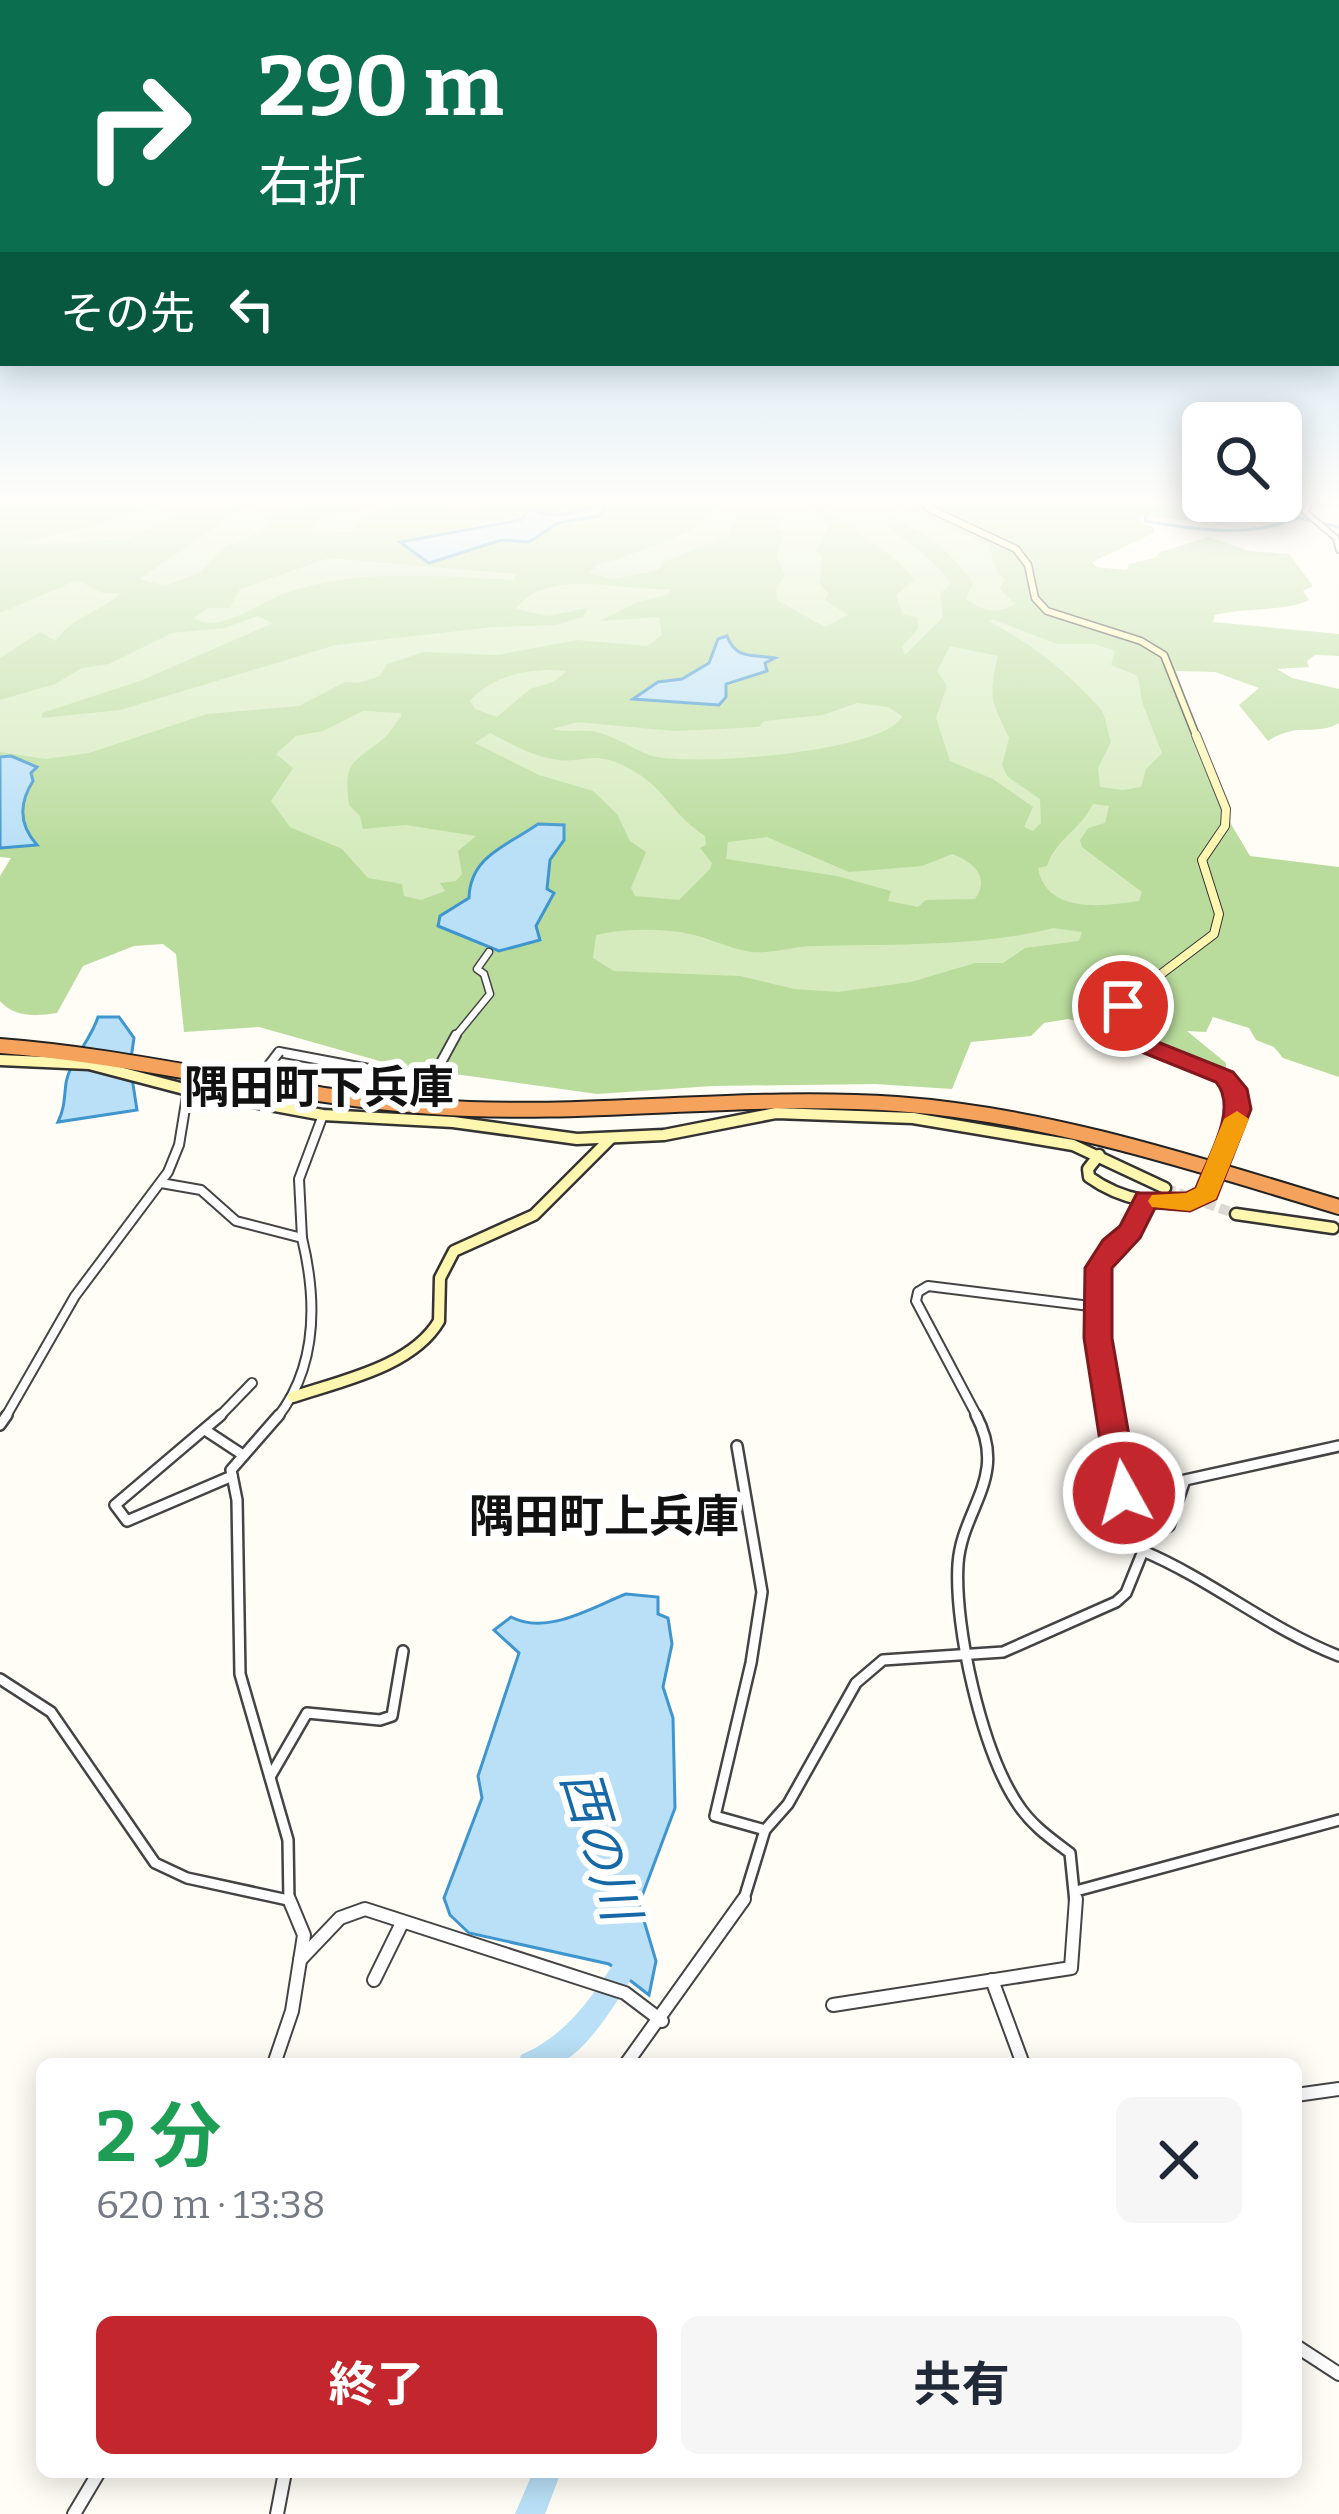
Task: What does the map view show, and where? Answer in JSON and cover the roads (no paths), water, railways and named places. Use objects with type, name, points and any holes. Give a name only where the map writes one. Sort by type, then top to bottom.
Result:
[{"type":"highway","points":[[0,1046],[141,1061],[341,1096],[458,1109],[562,1111],[809,1100],[959,1110],[1119,1141],[1339,1207]]},
{"type":"street","points":[[1069,617],[1141,641],[1168,660],[1226,809],[1225,826],[1202,860],[1220,914],[1208,940],[1128,999],[1119,1011],[1120,1024],[1142,1046],[1225,1077],[1237,1095],[1233,1133],[1207,1193],[1190,1202],[1109,1190],[1089,1177],[1088,1168],[1099,1155]]},
{"type":"street","points":[[242,1099],[279,1052],[406,1076],[438,1068],[457,1033],[490,994],[484,974],[477,969],[490,952]]},
{"type":"street","points":[[0,1060],[107,1068],[188,1090],[322,1114],[453,1121],[550,1136],[610,1139],[664,1135],[753,1115],[857,1114],[1026,1134],[1099,1155],[1165,1188]]},
{"type":"street","points":[[0,1426],[73,1298],[120,1244],[161,1183],[188,1121],[184,1101],[188,1090]]},
{"type":"street","points":[[276,2058],[292,2011],[304,1935],[289,1901],[287,1840],[240,1674],[231,1470],[293,1396],[309,1348],[308,1257],[298,1202],[303,1162],[318,1136],[322,1114]]},
{"type":"street","points":[[293,1396],[340,1381],[427,1339],[439,1322],[436,1286],[453,1252],[480,1236],[529,1219],[610,1139]]},
{"type":"street","points":[[161,1183],[201,1190],[236,1220],[302,1238]]},
{"type":"street","points":[[631,2058],[742,1904],[765,1830],[788,1804],[856,1683],[883,1660],[1003,1652],[1116,1602],[1135,1575],[1141,1547],[1124,1493],[1098,1338],[1099,1268],[1112,1246],[1131,1232],[1146,1199]]},
{"type":"street","points":[[1236,1214],[1333,1228]]},
{"type":"street","points":[[833,2005],[1071,1968],[1076,1891],[1070,1853],[1036,1828],[1014,1800],[970,1687],[958,1562],[988,1480],[985,1432],[916,1301],[918,1292],[928,1286],[1098,1307]]},
{"type":"street","points":[[232,1476],[127,1521],[115,1505],[205,1430],[252,1383]]},
{"type":"street","points":[[205,1430],[243,1455]]},
{"type":"street","points":[[1141,1547],[1169,1526],[1185,1480],[1339,1446]]},
{"type":"street","points":[[737,1447],[762,1592],[751,1663],[715,1816],[765,1830]]},
{"type":"street","points":[[1141,1547],[1216,1585],[1282,1634],[1339,1656]]},
{"type":"street","points":[[269,1778],[308,1713],[380,1720],[392,1716],[404,1652]]},
{"type":"street","points":[[0,1679],[51,1712],[154,1863],[200,1884],[289,1901]]},
{"type":"street","points":[[1076,1891],[1339,1820]]},
{"type":"street","points":[[298,1961],[340,1918],[365,1909],[625,1993],[662,2021]]},
{"type":"street","points":[[374,1980],[402,1924]]},
{"type":"street","points":[[992,1980],[1021,2058]]},
{"type":"street","points":[[1302,2094],[1339,2089]]},
{"type":"street","points":[[1302,2351],[1339,2374]]},
{"type":"street","points":[[74,2514],[95,2478]]},
{"type":"street","points":[[277,2514],[284,2478]]},
{"type":"water","points":[[727,636],[740,652],[775,658],[765,663],[767,671],[726,684],[726,697],[719,705],[633,699],[658,682],[682,679],[709,663],[718,639]]},
{"type":"water","points":[[11,756],[37,767],[31,773],[23,813],[26,829],[37,845],[0,848],[0,757]]},
{"type":"water","points":[[538,824],[564,825],[564,840],[550,860],[547,889],[554,893],[536,926],[540,940],[499,951],[438,926],[440,916],[469,898],[483,862]]},
{"type":"water","points":[[98,1017],[119,1017],[134,1038],[130,1065],[137,1110],[58,1122],[68,1075]]},
{"type":"water","points":[[626,1594],[658,1597],[658,1614],[668,1618],[672,1644],[663,1687],[673,1718],[675,1808],[639,1904],[656,1961],[649,1995],[609,1964],[469,1933],[450,1915],[444,1898],[482,1798],[478,1776],[519,1653],[494,1630],[511,1617],[554,1622]]},
{"type":"waterway","name":"西の川","points":[[544,2058],[578,2033],[633,1954]]},
{"type":"waterway","points":[[530,2514],[545,2478]]},
{"type":"tunnel","points":[[1165,1188],[1236,1214]]},
{"type":"district","name":"隅田町下兵庫","points":[[319,1087]]},
{"type":"district","name":"隅田町上兵庫","points":[[604,1516]]}]
